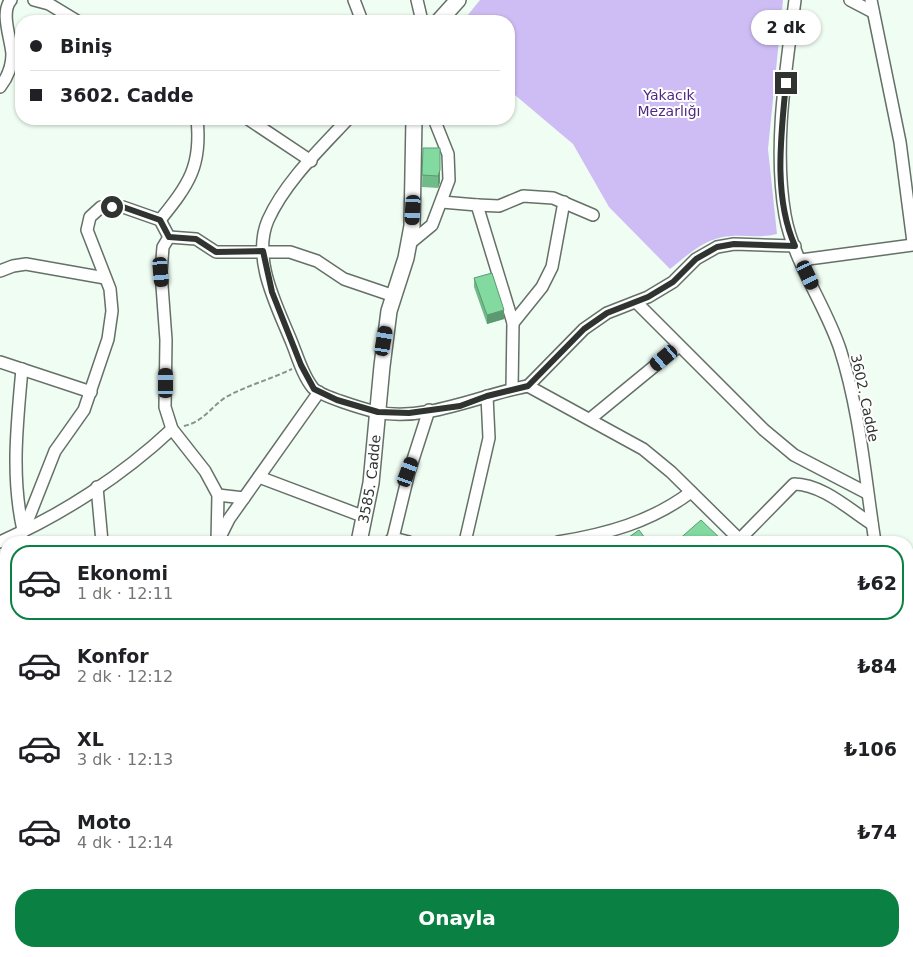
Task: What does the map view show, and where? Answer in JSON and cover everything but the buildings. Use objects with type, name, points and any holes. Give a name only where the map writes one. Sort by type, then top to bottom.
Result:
[{"type":"main road","points":[[444,15],[458,0]]},
{"type":"main road","name":"3585. Cadde","points":[[360,536],[371,482],[384,341],[394,296],[410,244],[413,210],[414,125]]},
{"type":"street","points":[[0,87],[8,72],[11,59],[6,9],[10,0]]},
{"type":"street","points":[[34,0],[49,4],[67,15]]},
{"type":"street","points":[[354,0],[360,15]]},
{"type":"street","points":[[417,0],[421,15]]},
{"type":"street","name":"3602. Cadde","points":[[795,0],[785,94],[781,166],[785,214],[789,233],[830,322],[846,367],[874,536]]},
{"type":"street","points":[[850,0],[873,12]]},
{"type":"street","points":[[801,260],[913,244],[900,142],[871,0]]},
{"type":"street","points":[[160,220],[177,199],[194,169],[200,142],[198,125]]},
{"type":"street","points":[[257,125],[311,160]]},
{"type":"street","points":[[339,125],[285,191],[268,221],[263,251],[272,292],[301,365],[314,389],[337,400],[378,412],[409,413],[460,406],[487,396],[528,386],[584,329],[607,313],[636,302],[673,282],[696,259],[717,247],[734,244],[795,246]]},
{"type":"street","points":[[410,244],[432,225],[449,180],[448,154],[436,125]]},
{"type":"street","points":[[442,202],[499,206],[523,196],[553,198],[593,215]]},
{"type":"street","points":[[514,323],[542,287],[552,267],[564,202]]},
{"type":"street","points":[[477,205],[514,323],[512,389]]},
{"type":"street","points":[[23,532],[55,451],[84,410],[108,339],[112,311],[110,289],[87,230],[90,217],[101,207],[123,207],[160,220],[169,237]]},
{"type":"street","points":[[169,237],[196,239],[216,252],[290,252],[317,261],[344,279],[394,296]]},
{"type":"street","points":[[169,237],[164,247],[161,272],[166,340],[164,407],[172,429],[205,471],[218,495],[218,536]]},
{"type":"street","points":[[0,271],[26,264],[105,278]]},
{"type":"street","points":[[636,302],[764,430],[794,455],[867,493]]},
{"type":"street","points":[[590,419],[678,346]]},
{"type":"street","points":[[0,362],[91,392]]},
{"type":"street","points":[[22,370],[16,438],[16,498],[23,532]]},
{"type":"street","points":[[528,386],[643,449],[691,492],[735,536]]},
{"type":"street","points":[[221,536],[229,519],[319,392]]},
{"type":"street","points":[[465,536],[489,438],[487,396]]},
{"type":"street","points":[[392,536],[408,472],[429,410]]},
{"type":"street","points":[[14,536],[56,515],[147,451],[172,429]]},
{"type":"street","points":[[259,477],[364,517]]},
{"type":"street","points":[[745,536],[794,484],[803,484],[816,489],[872,524]]},
{"type":"street","points":[[97,487],[101,536]]},
{"type":"street","points":[[604,536],[669,509],[691,492]]},
{"type":"street","points":[[218,495],[244,498]]},
{"type":"path","points":[[172,429],[193,424],[225,398],[301,365]]},
{"type":"green space","name":"Yakacık Mezarlığı","points":[[480,0],[783,0],[768,149],[777,234],[726,237],[712,240],[693,251],[670,269],[609,207],[573,144],[515,95],[515,15],[468,15]]},
{"type":"route","points":[[112,207],[123,207],[160,220],[169,237],[196,239],[216,252],[263,251],[272,292],[301,365],[314,389],[337,400],[378,412],[409,413],[460,406],[487,396],[528,386],[584,329],[607,313],[648,297],[673,282],[696,259],[717,247],[734,244],[795,246],[789,233],[782,188],[781,148],[786,83]]}]
